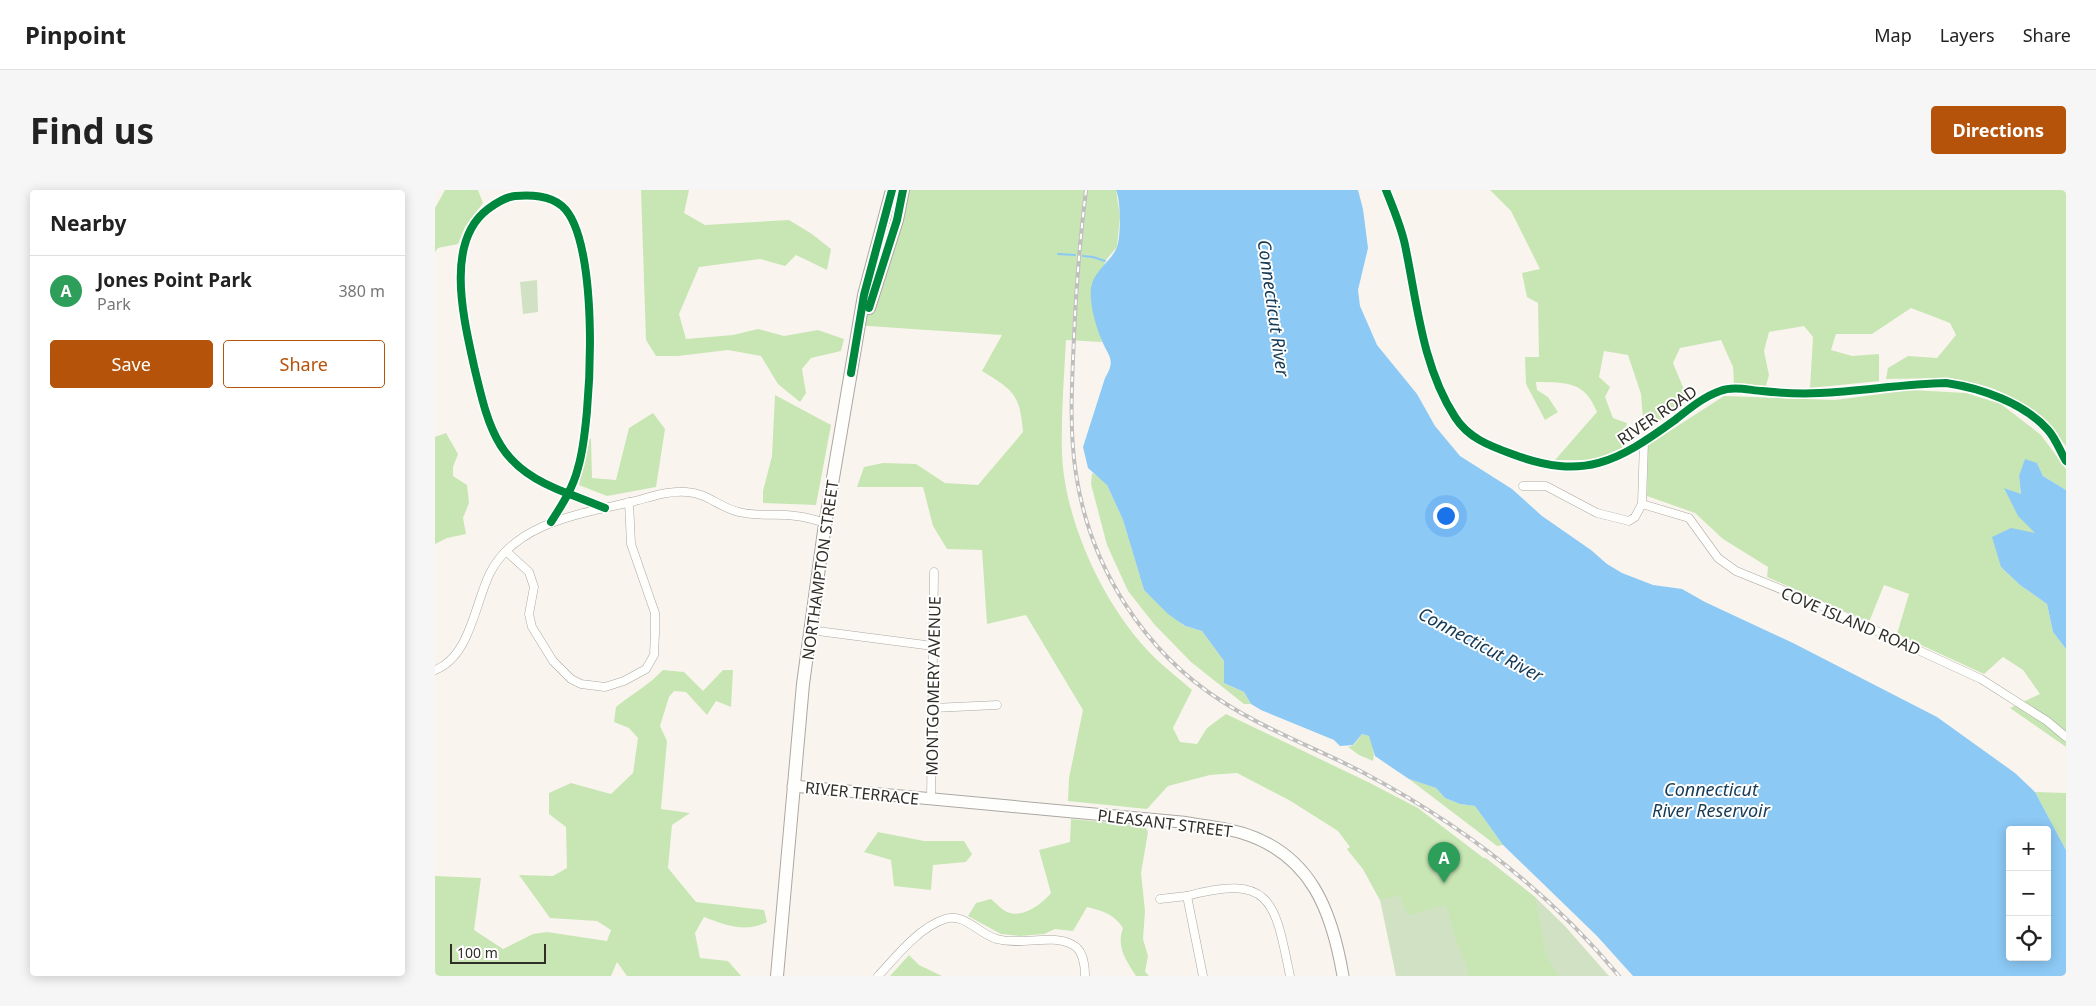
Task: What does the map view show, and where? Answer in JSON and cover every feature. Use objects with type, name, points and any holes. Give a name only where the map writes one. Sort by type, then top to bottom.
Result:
[{"type":"main road","points":[[855,354],[864,295],[893,190]]},
{"type":"main road","points":[[855,354],[897,220],[903,190]]},
{"type":"main road","name":"NORTHAMPTON STREET","points":[[777,976],[793,786],[810,630],[855,354]]},
{"type":"street","name":"RIVER ROAD","points":[[1386,190],[1405,244],[1419,321],[1445,399],[1456,418],[1470,434],[1491,446],[1519,457],[1550,465],[1576,467],[1602,464],[1630,451],[1694,404],[1721,390],[1739,388],[1793,393],[1820,393],[1946,383],[1965,385],[1988,393],[2027,413],[2048,430],[2066,461]]},
{"type":"street","points":[[551,522],[569,494],[578,469],[586,424],[589,375],[589,300],[586,268],[575,228],[563,207],[550,199],[530,195],[512,196],[497,202],[481,214],[465,245],[461,267],[461,298],[482,401],[491,427],[503,450],[516,466],[541,484],[569,494],[605,508]]},
{"type":"street","points":[[1523,486],[1546,486],[1597,513],[1621,521],[1629,521],[1635,517],[1642,504],[1641,473],[1644,441]]},
{"type":"street","points":[[435,670],[454,654],[469,632],[476,606],[490,572],[507,551],[526,535],[551,522],[629,502],[685,491],[703,494],[736,512],[752,515],[796,516],[826,523]]},
{"type":"street","points":[[507,551],[529,572],[534,586],[529,614],[553,661],[571,679],[581,684],[605,687],[623,681],[646,669],[654,655],[655,633],[655,613],[631,544],[629,502]]},
{"type":"street","name":"COVE ISLAND ROAD","points":[[1642,504],[1689,518],[1719,558],[1736,571],[1820,605],[1981,679],[2047,721],[2066,737]]},
{"type":"street","name":"MONTGOMERY AVENUE","points":[[931,800],[934,572]]},
{"type":"street","points":[[810,630],[933,646]]},
{"type":"street","points":[[933,708],[997,705]]},
{"type":"street","name":"RIVER TERRACE","points":[[793,786],[931,800]]},
{"type":"street","name":"PLEASANT STREET","points":[[931,800],[1181,822],[1241,832],[1263,840],[1293,860],[1314,884],[1331,921],[1343,976]]},
{"type":"street","points":[[1160,899],[1187,896],[1214,889],[1233,888],[1257,892],[1265,897],[1278,920],[1290,976]]},
{"type":"street","points":[[1187,896],[1203,976]]},
{"type":"street","points":[[878,976],[929,926],[946,918],[958,918],[996,939],[1022,942],[1063,941],[1075,946],[1083,959],[1085,976]]},
{"type":"green space","points":[[445,190],[478,190],[483,203],[465,227],[458,244],[438,248],[435,252],[435,208]]},
{"type":"green space","points":[[641,190],[689,190],[684,213],[705,225],[789,220],[812,234],[831,249],[827,270],[796,255],[785,266],[760,259],[699,267],[679,314],[686,339],[733,335],[758,329],[784,336],[818,330],[844,339],[841,351],[811,358],[802,369],[806,393],[800,402],[778,384],[761,356],[728,350],[678,356],[656,356],[646,340]]},
{"type":"green space","points":[[908,190],[1116,190],[1120,216],[1117,247],[1105,261],[1098,327],[1102,342],[1066,340],[1062,426],[1062,454],[1065,481],[1080,536],[1104,590],[1137,638],[1159,662],[1192,690],[1173,728],[1180,742],[1197,744],[1207,728],[1226,714],[1418,808],[1535,897],[1546,955],[1558,976],[1468,976],[1469,971],[1456,940],[1446,905],[1408,915],[1399,895],[1380,900],[1363,869],[1347,849],[1350,847],[1338,831],[1289,800],[1237,773],[1210,775],[1168,786],[1147,809],[1068,801],[1069,778],[1083,710],[1026,615],[987,624],[982,550],[947,549],[933,526],[923,487],[857,487],[864,467],[883,463],[916,464],[945,483],[978,485],[1023,432],[1020,409],[1013,394],[1001,383],[982,371],[1002,335],[853,325]]},
{"type":"green space","points":[[1490,190],[2066,190],[2066,446],[2039,415],[2017,400],[1999,391],[1964,381],[1946,379],[1886,379],[1888,368],[1908,356],[1937,358],[1956,335],[1950,323],[1911,308],[1872,334],[1836,334],[1831,350],[1852,356],[1879,354],[1879,381],[1810,388],[1813,337],[1804,326],[1769,332],[1764,351],[1769,375],[1766,386],[1734,384],[1733,367],[1721,340],[1680,348],[1673,363],[1688,399],[1644,432],[1641,394],[1628,355],[1604,351],[1599,377],[1610,387],[1605,397],[1613,418],[1627,423],[1622,448],[1596,460],[1555,460],[1597,412],[1586,394],[1573,385],[1536,382],[1537,390],[1548,397],[1558,412],[1545,420],[1526,384],[1525,357],[1539,357],[1538,303],[1527,297],[1522,273],[1540,269],[1511,211]]},
{"type":"green space","points":[[537,280],[538,312],[523,314],[520,282]]},
{"type":"green space","points":[[1911,390],[1966,393],[2001,404],[2041,435],[2066,469],[2066,490],[2043,476],[2037,463],[2019,476],[2021,495],[2005,488],[2036,533],[2001,567],[2020,585],[2047,604],[2053,632],[2066,649],[2066,747],[2010,708],[2040,694],[2023,670],[2003,657],[1984,674],[1897,634],[1909,594],[1884,585],[1869,622],[1767,577],[1768,567],[1723,539],[1695,513],[1647,496],[1648,445],[1724,396],[1835,400]]},
{"type":"green space","points":[[775,395],[831,425],[816,505],[763,503],[763,491],[772,456]]},
{"type":"green space","points":[[653,413],[665,429],[656,487],[607,496],[579,485],[587,443],[591,438],[592,478],[616,480],[629,428]]},
{"type":"green space","points":[[446,433],[458,454],[453,467],[453,476],[467,485],[469,503],[463,518],[466,534],[447,538],[435,544],[435,437]]},
{"type":"green space","points":[[1092,473],[1101,478],[1107,485],[1123,520],[1144,590],[1184,626],[1202,631],[1224,661],[1224,683],[1244,692],[1251,704],[1244,704],[1191,662],[1154,624],[1128,591],[1107,545],[1091,484]]},
{"type":"green space","points":[[663,670],[684,672],[703,691],[723,670],[733,670],[731,707],[716,701],[707,715],[686,692],[674,691],[669,697],[660,726],[667,741],[661,809],[690,813],[672,825],[668,868],[696,902],[764,910],[767,922],[759,925],[735,927],[704,917],[695,933],[700,958],[728,961],[741,976],[627,976],[617,962],[611,976],[435,976],[435,876],[481,878],[474,930],[503,949],[533,934],[547,932],[607,941],[611,930],[597,921],[550,918],[519,875],[553,876],[567,868],[566,827],[549,814],[549,793],[571,783],[611,794],[633,773],[638,738],[629,728],[614,722],[616,707]]},
{"type":"green space","points":[[1362,734],[1369,736],[1373,745],[1373,761],[1359,755],[1348,747],[1354,745]]},
{"type":"green space","points":[[1409,779],[1436,788],[1445,798],[1460,804],[1475,806],[1503,845],[1497,846]]},
{"type":"green space","points":[[2035,792],[2066,793],[2066,850]]},
{"type":"green space","points":[[1071,819],[1145,826],[1148,832],[1141,873],[1145,911],[1143,939],[1148,956],[1145,972],[1149,976],[1136,976],[1121,947],[1123,928],[1112,916],[1098,910],[1087,907],[1073,931],[1055,929],[1044,934],[1020,936],[1001,934],[968,916],[976,903],[991,899],[1005,911],[1016,914],[1027,911],[1043,901],[1051,893],[1039,850],[1070,842]]},
{"type":"green space","points":[[878,832],[924,841],[964,841],[972,854],[966,862],[933,865],[931,890],[894,886],[891,860],[864,852]]},
{"type":"green space","points":[[1347,849],[1486,858],[1535,897],[1564,925],[1609,976],[1396,976],[1380,900],[1363,869]]},
{"type":"green space","points":[[909,955],[919,965],[942,976],[890,976]]},
{"type":"water","name":"Connecticut River Reservoir","points":[[1116,190],[1358,190],[1363,209],[1368,248],[1358,290],[1360,306],[1377,345],[1417,394],[1435,426],[1460,456],[1512,489],[1542,516],[1622,573],[1653,585],[1682,589],[1705,602],[1793,643],[1937,717],[2015,773],[2035,792],[2066,850],[2066,976],[1633,976],[1597,936],[1503,845],[1475,806],[1460,804],[1445,798],[1436,788],[1409,779],[1375,756],[1369,736],[1362,734],[1353,745],[1340,746],[1334,740],[1261,710],[1251,704],[1244,692],[1224,683],[1224,661],[1202,631],[1185,626],[1168,614],[1144,590],[1123,520],[1107,485],[1088,468],[1083,447],[1111,363],[1095,322],[1091,288],[1095,276],[1117,247],[1120,218]]},
{"type":"water","points":[[2025,459],[2037,463],[2043,476],[2066,490],[2066,649],[2053,632],[2047,604],[2020,585],[2001,567],[1992,537],[2011,528],[2035,533],[2018,516],[2004,488],[2021,494],[2019,476]]},
{"type":"waterway","points":[[1058,254],[1075,255]]},
{"type":"waterway","points":[[1083,256],[1105,261]]},
{"type":"railway","points":[[1086,190],[1074,337],[1072,440],[1083,508],[1094,542],[1108,574],[1125,604],[1145,632],[1169,658],[1195,682],[1223,702],[1258,722],[1364,773],[1435,814],[1469,837],[1533,888],[1592,945],[1619,976]]},
{"type":"cycle path","points":[[851,373],[864,295],[892,190]]},
{"type":"cycle path","points":[[869,308],[897,220],[903,190]]},
{"type":"cycle path","points":[[1386,190],[1403,238],[1422,333],[1435,377],[1455,417],[1466,431],[1496,448],[1537,462],[1560,466],[1580,466],[1599,463],[1635,447],[1702,400],[1725,390],[1741,389],[1783,393],[1813,393],[1946,383],[2001,398],[2027,412],[2048,430],[2066,461]]},
{"type":"cycle path","points":[[551,522],[567,496],[570,489],[573,482],[583,445],[589,373],[588,291],[583,254],[574,225],[562,206],[557,202],[540,196],[511,197],[488,209],[474,223],[466,241],[462,261],[462,305],[474,366],[486,411],[492,430],[501,446],[526,473],[545,484],[569,494],[605,508]]},
{"type":"place","name":"Jones Point Park","points":[[1444,883]]},
{"type":"water label","name":"Connecticut River","points":[[1274,308]]},
{"type":"water label","name":"Connecticut River","points":[[1481,644]]}]
